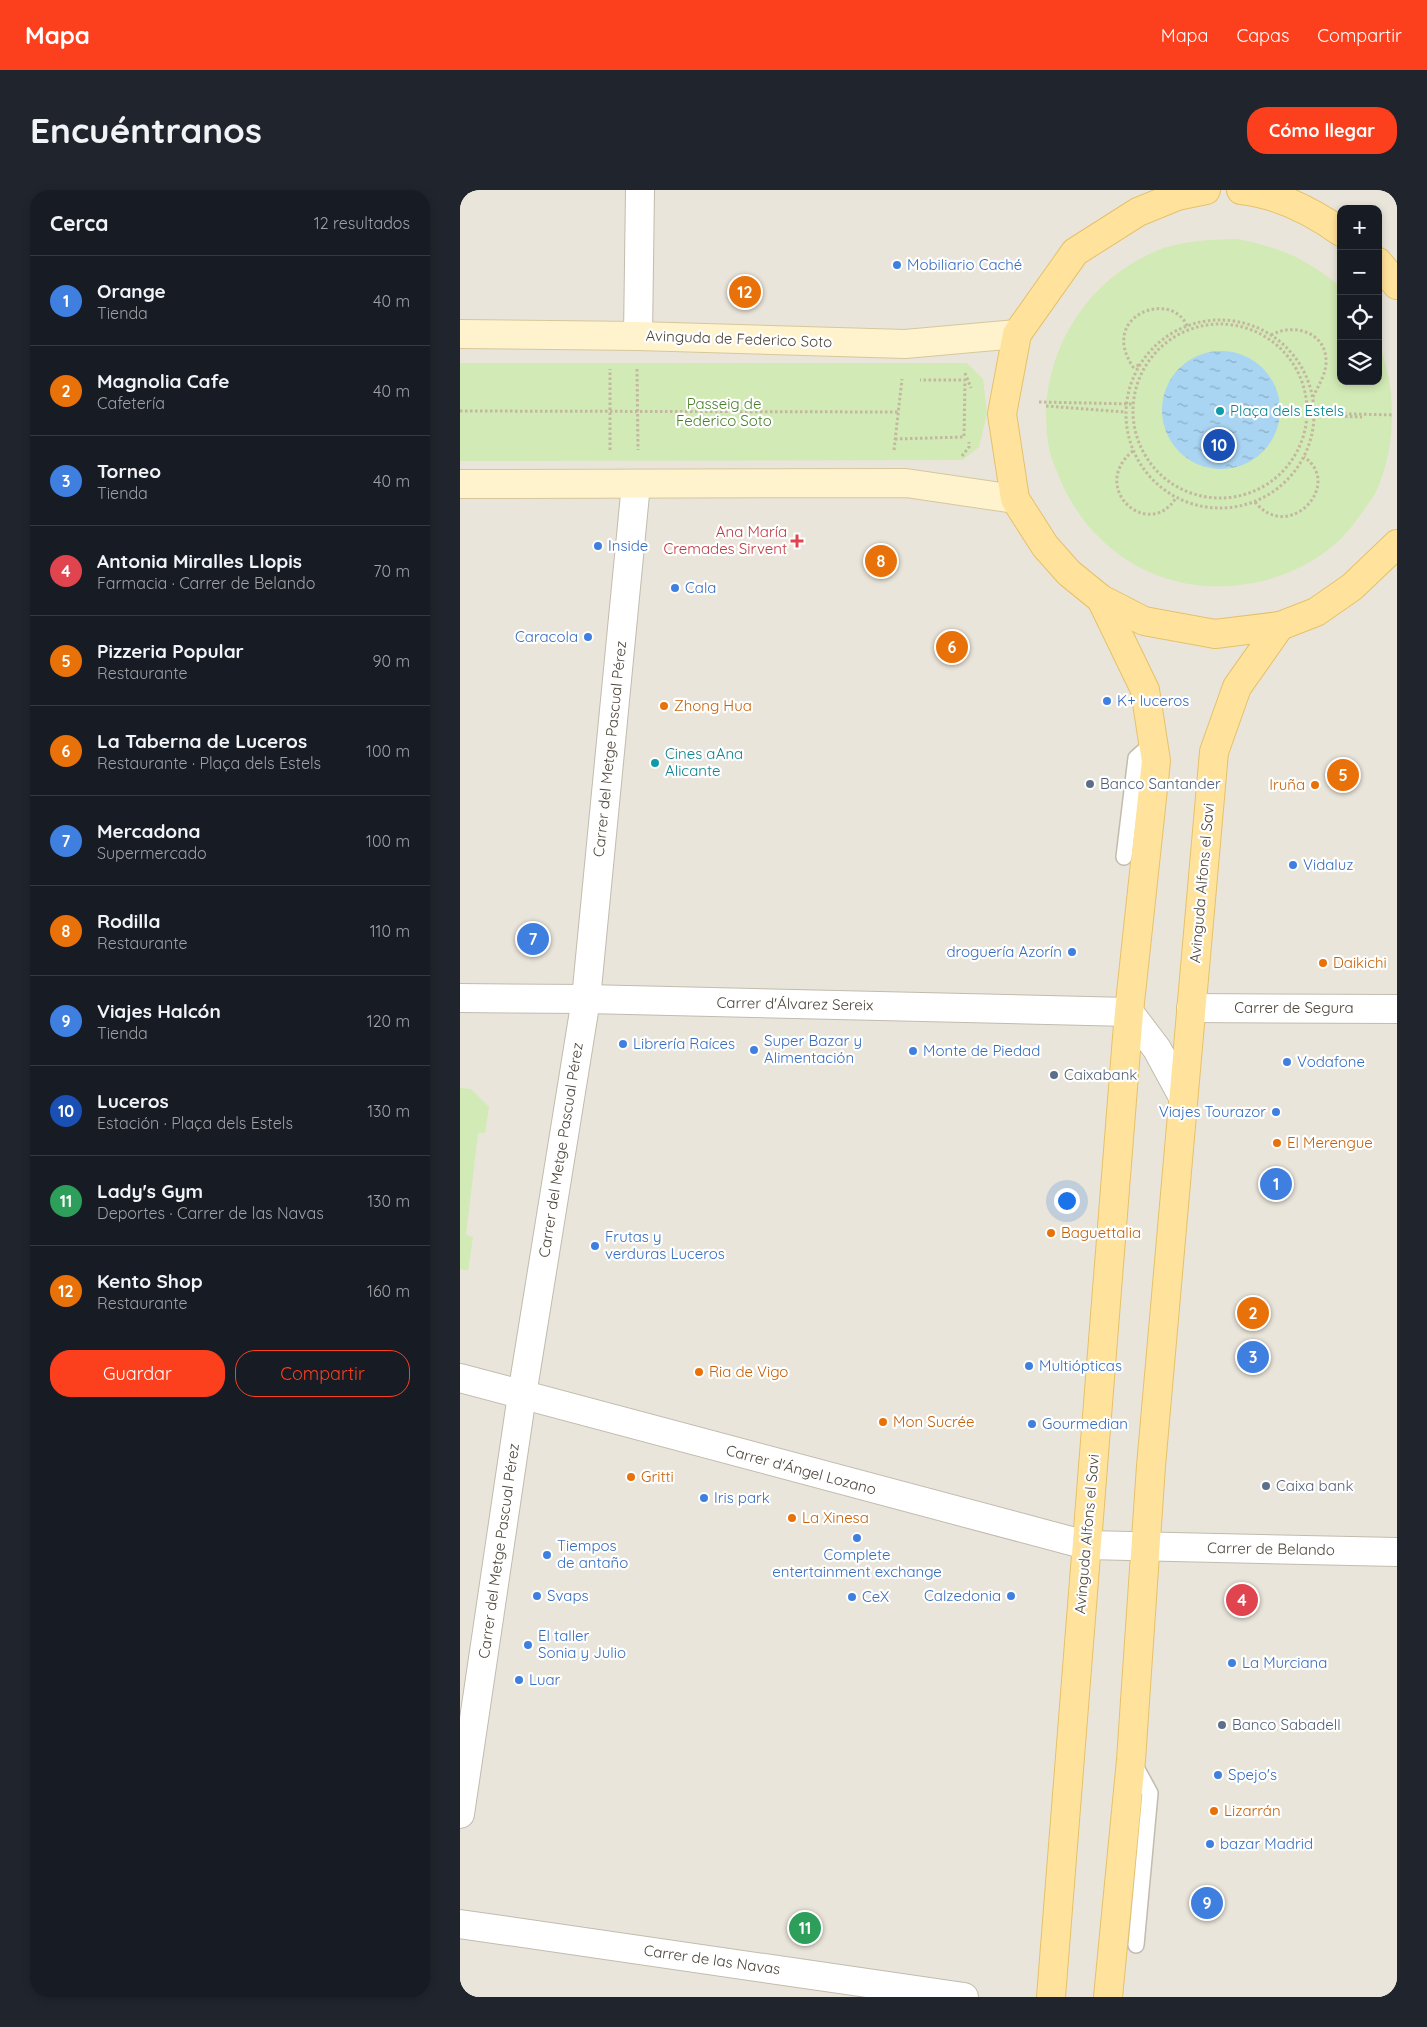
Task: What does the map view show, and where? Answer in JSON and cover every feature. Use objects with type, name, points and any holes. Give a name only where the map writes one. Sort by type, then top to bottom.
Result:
[{"type":"main road","points":[[1206,190],[1178,193],[1138,212],[1074,252],[1017,334],[1002,414],[1015,499],[1051,553],[1069,573],[1101,599],[1144,621],[1216,634],[1280,626],[1316,612],[1352,587],[1397,544]]},
{"type":"main road","points":[[1241,190],[1309,201],[1337,228]]},
{"type":"main road","points":[[1382,267],[1397,285]]},
{"type":"main road","name":"Avinguda Alfons el Savi","points":[[1051,1997],[1129,1012],[1156,761],[1144,690],[1101,599]]},
{"type":"main road","name":"Avinguda Alfons el Savi","points":[[1108,1997],[1131,1760],[1144,1547],[1214,752],[1237,686],[1280,626]]},
{"type":"street","points":[[638,336],[640,190]]},
{"type":"street","name":"Avinguda de Federico Soto","points":[[460,334],[638,336],[905,344],[1017,334]]},
{"type":"street","points":[[460,484],[890,483],[1015,499]]},
{"type":"street","name":"Carrer del Metge Pascual Pérez","points":[[460,1814],[522,1394],[586,999],[636,484]]},
{"type":"street","name":"Carrer d'Álvarez Sereix","points":[[460,998],[586,999],[1129,1012]]},
{"type":"street","name":"Carrer de Segura","points":[[1191,1008],[1397,1009]]},
{"type":"street","points":[[1129,1012],[1157,1049],[1183,1097]]},
{"type":"street","name":"Carrer d'Ángel Lozano","points":[[460,1378],[1086,1545],[1144,1547]]},
{"type":"street","name":"Carrer de Belando","points":[[1144,1547],[1397,1552]]},
{"type":"street","name":"Carrer de las Navas","points":[[460,1924],[964,1997]]},
{"type":"lane","points":[[1124,857],[1136,758],[1154,742]]},
{"type":"lane","points":[[1131,1760],[1150,1794],[1136,1945]]},
{"type":"path","points":[[1139,365],[1133,368],[1123,347],[1123,336],[1134,316],[1155,308],[1167,310],[1177,314],[1187,326]]},
{"type":"path","points":[[1209,320],[1230,320],[1252,325],[1272,335],[1291,352],[1305,373],[1313,397],[1312,435],[1304,457],[1291,476],[1275,491],[1255,502],[1235,508],[1215,509],[1195,506],[1176,498],[1157,486],[1143,470],[1132,451],[1125,412],[1129,388],[1139,365],[1152,348],[1168,336],[1187,326],[1209,320]]},
{"type":"path","points":[[1205,325],[1232,325],[1258,332],[1280,348],[1296,369],[1306,395],[1307,414],[1298,450],[1282,472],[1260,489],[1234,497],[1206,498],[1180,489],[1158,474],[1142,451],[1133,424],[1133,404],[1142,372],[1157,349],[1180,333],[1205,325]]},
{"type":"path","points":[[1272,335],[1290,328],[1302,329],[1312,334],[1320,342],[1325,352],[1326,364],[1324,375],[1313,397]]},
{"type":"path","points":[[636,484],[638,336]]},
{"type":"path","points":[[890,483],[905,344]]},
{"type":"path","points":[[610,363],[610,454]]},
{"type":"path","points":[[895,439],[964,437],[966,380],[902,379]]},
{"type":"path","points":[[1004,402],[1133,404]]},
{"type":"path","points":[[1046,406],[1125,412]]},
{"type":"path","points":[[460,411],[898,412]]},
{"type":"path","points":[[1314,413],[1395,416]]},
{"type":"path","points":[[1335,416],[1395,416]]},
{"type":"path","points":[[1132,451],[1121,462],[1117,473],[1116,484],[1126,504],[1135,511],[1146,514],[1158,514],[1168,509],[1176,498]]},
{"type":"path","points":[[1255,502],[1268,513],[1279,516],[1290,516],[1301,512],[1310,504],[1315,494],[1317,483],[1313,466],[1304,457]]},
{"type":"shaded area","points":[[460,190],[1397,190],[1397,1997],[460,1997]]},
{"type":"green space","name":"Plaça dels Estels","points":[[1238,239],[1268,246],[1304,261],[1337,284],[1337,385],[1382,385],[1382,353],[1389,378],[1392,416],[1388,455],[1376,492],[1348,531],[1336,543],[1309,563],[1279,576],[1247,584],[1216,586],[1187,584],[1159,576],[1133,563],[1109,547],[1089,526],[1071,502],[1050,453],[1046,422],[1048,391],[1055,361],[1067,333],[1083,307],[1104,285],[1128,266],[1156,251],[1196,241]]},
{"type":"green space","name":"Passeig de Federico Soto","points":[[460,363],[967,363],[983,379],[987,414],[979,447],[963,460],[460,461]]},
{"type":"green space","points":[[460,1088],[471,1089],[489,1107],[485,1133],[478,1133],[466,1235],[473,1237],[468,1271],[460,1269]]},
{"type":"water","points":[[1221,351],[1243,356],[1263,368],[1275,388],[1280,410],[1275,432],[1263,452],[1243,464],[1221,469],[1199,464],[1179,452],[1167,432],[1162,410],[1167,388],[1179,368],[1199,356]]},
{"type":"place","name":"Mobiliario Caché","points":[[897,265]]},
{"type":"place","name":"Kento Shop","points":[[745,292]]},
{"type":"place","name":"Plaça dels Estels","points":[[1220,411]]},
{"type":"place","name":"Luceros","points":[[1219,445]]},
{"type":"place","name":"Ana María Cremades Sirvent","points":[[797,541]]},
{"type":"place","name":"Inside","points":[[598,546]]},
{"type":"place","name":"Rodilla","points":[[881,561]]},
{"type":"place","name":"Cala","points":[[675,588]]},
{"type":"place","name":"Caracola","points":[[588,637]]},
{"type":"place","name":"La Taberna de Luceros","points":[[952,647]]},
{"type":"place","name":"K+ luceros","points":[[1107,701]]},
{"type":"place","name":"Zhong Hua","points":[[664,706]]},
{"type":"place","name":"Cines aAna Alicante","points":[[655,763]]},
{"type":"place","name":"Pizzeria Popular","points":[[1343,775]]},
{"type":"place","name":"Banco Santander","points":[[1090,784]]},
{"type":"place","name":"Iruña","points":[[1315,785]]},
{"type":"place","name":"Vidaluz","points":[[1293,865]]},
{"type":"place","name":"Mercadona","points":[[533,939]]},
{"type":"place","name":"droguería Azorín","points":[[1072,952]]},
{"type":"place","name":"Daikichi","points":[[1323,963]]},
{"type":"place","name":"Librería Raíces","points":[[623,1044]]},
{"type":"place","name":"Super Bazar y Alimentación","points":[[754,1050]]},
{"type":"place","name":"Monte de Piedad","points":[[913,1051]]},
{"type":"place","name":"Vodafone","points":[[1287,1062]]},
{"type":"place","name":"Caixabank","points":[[1054,1075]]},
{"type":"place","name":"Viajes Tourazor","points":[[1276,1112]]},
{"type":"place","name":"El Merengue","points":[[1277,1143]]},
{"type":"place","name":"Orange","points":[[1276,1184]]},
{"type":"place","name":"Baguettalia","points":[[1051,1233]]},
{"type":"place","name":"Frutas y verduras Luceros","points":[[595,1246]]},
{"type":"place","name":"Magnolia Cafe","points":[[1253,1313]]},
{"type":"place","name":"Torneo","points":[[1253,1357]]},
{"type":"place","name":"Multiópticas","points":[[1029,1366]]},
{"type":"place","name":"Ria de Vigo","points":[[699,1372]]},
{"type":"place","name":"Mon Sucrée","points":[[883,1422]]},
{"type":"place","name":"Gourmedian","points":[[1032,1424]]},
{"type":"place","name":"Gritti","points":[[631,1477]]},
{"type":"place","name":"Caixa bank","points":[[1266,1486]]},
{"type":"place","name":"Iris park","points":[[704,1498]]},
{"type":"place","name":"La Xinesa","points":[[792,1518]]},
{"type":"place","name":"Complete entertainment exchange","points":[[857,1538]]},
{"type":"place","name":"Tiempos de antaño","points":[[547,1555]]},
{"type":"place","name":"Svaps","points":[[537,1596]]},
{"type":"place","name":"Calzedonia","points":[[1011,1596]]},
{"type":"place","name":"CeX","points":[[852,1597]]},
{"type":"place","name":"Antonia Miralles Llopis","points":[[1242,1600]]},
{"type":"place","name":"El taller Sonia y Julio","points":[[528,1645]]},
{"type":"place","name":"La Murciana","points":[[1232,1663]]},
{"type":"place","name":"Luar","points":[[519,1680]]},
{"type":"place","name":"Banco Sabadell","points":[[1222,1725]]},
{"type":"place","name":"Spejo's","points":[[1218,1775]]},
{"type":"place","name":"Lizarrán","points":[[1214,1811]]},
{"type":"place","name":"bazar Madrid","points":[[1210,1844]]},
{"type":"place","name":"Viajes Halcón","points":[[1207,1903]]},
{"type":"place","name":"Lady's Gym","points":[[805,1928]]}]
